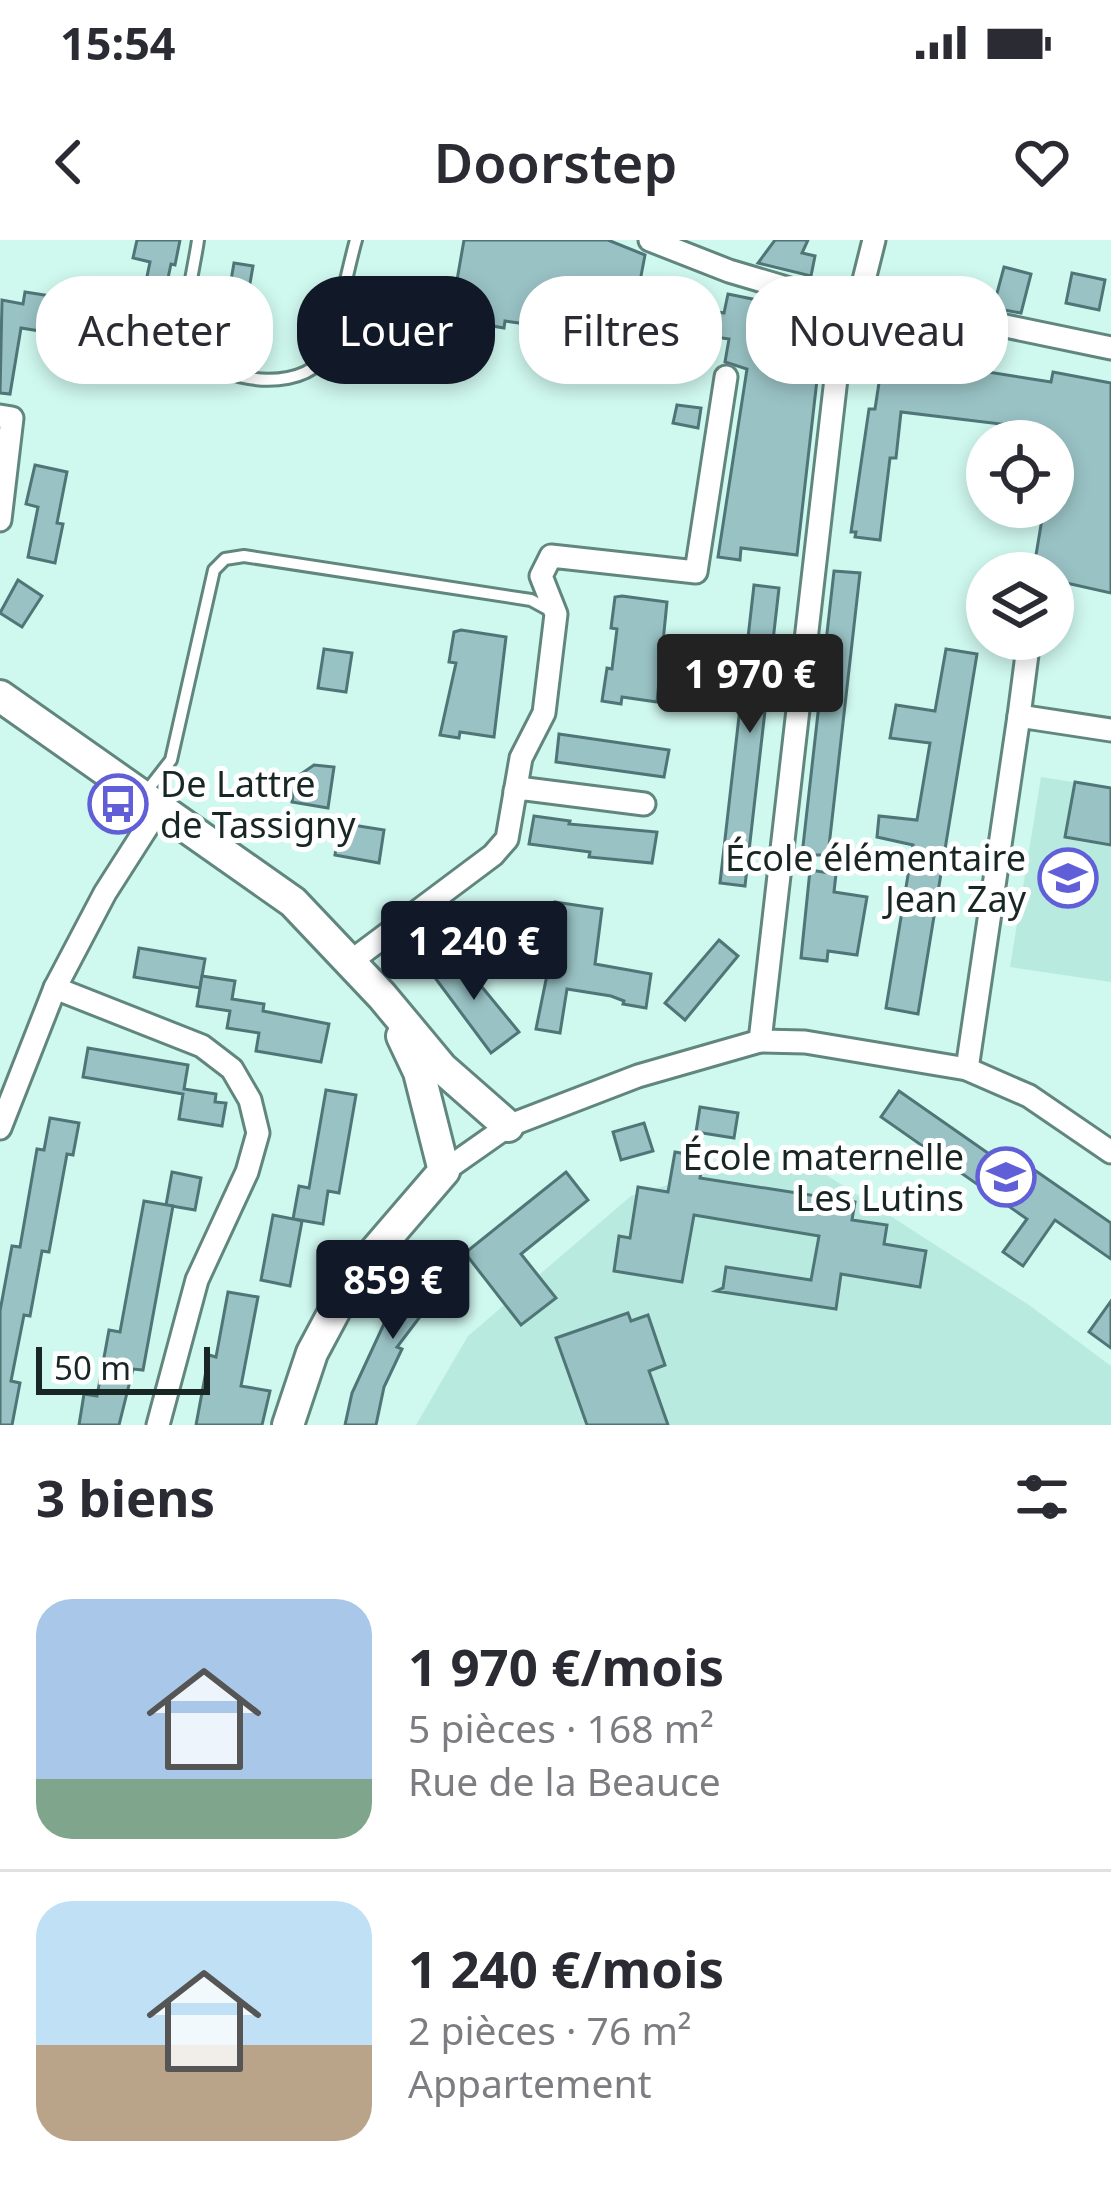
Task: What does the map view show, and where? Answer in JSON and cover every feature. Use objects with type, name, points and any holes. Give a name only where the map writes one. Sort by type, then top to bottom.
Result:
[{"type":"street","points":[[650,240],[746,277]]},
{"type":"street","points":[[861,276],[874,240]]},
{"type":"street","points":[[1008,327],[1111,348]]},
{"type":"street","points":[[350,962],[493,855],[508,838],[521,758],[544,713],[556,614],[541,576],[551,556],[695,572],[725,377]]},
{"type":"street","points":[[760,1041],[842,384]]},
{"type":"street","points":[[0,416],[12,418],[0,520]]},
{"type":"street","points":[[967,1069],[1026,660]]},
{"type":"street","points":[[0,696],[293,902],[442,1068],[508,1126]]},
{"type":"street","points":[[1019,716],[1111,730]]},
{"type":"street","points":[[515,791],[644,804]]},
{"type":"street","points":[[0,1128],[55,988],[150,804]]},
{"type":"street","points":[[55,988],[202,1046],[232,1069],[250,1100],[257,1133],[247,1172],[197,1280],[158,1425]]},
{"type":"street","points":[[382,996],[419,1072],[444,1172]]},
{"type":"street","points":[[288,1425],[312,1353],[352,1278],[444,1172],[508,1126],[638,1076],[760,1041],[805,1042],[967,1069],[1029,1096],[1111,1152]]},
{"type":"lane","points":[[198,240],[189,334],[197,354],[217,367],[267,382],[307,373],[323,360],[356,240]]},
{"type":"lane","points":[[150,804],[171,760],[214,570],[226,559],[244,556],[531,600],[556,614]]},
{"type":"shaded area","name":"École élémentaire Jean Zay","points":[[1041,777],[1111,788],[1111,982],[1010,967]]},
{"type":"shaded area","points":[[786,1149],[1029,1305],[1111,1366],[1111,1425],[416,1425],[468,1336],[631,1196]]},
{"type":"building","points":[[137,240],[180,240],[168,276],[147,276],[150,262],[133,258]]},
{"type":"building","points":[[464,240],[608,240],[645,255],[641,276],[519,276],[519,323],[505,321],[504,328],[495,326],[495,276],[458,276]]},
{"type":"building","points":[[775,240],[808,240],[802,253],[815,256],[811,276],[758,263]]},
{"type":"building","points":[[234,263],[253,266],[251,276],[232,276]]},
{"type":"building","points":[[1004,267],[1031,274],[1021,313],[1008,311],[1008,276],[1002,276]]},
{"type":"building","points":[[1072,273],[1105,280],[1099,310],[1066,303]]},
{"type":"building","points":[[25,292],[36,294],[36,330],[21,328],[10,394],[0,393],[2,300],[23,304]]},
{"type":"building","points":[[728,294],[746,298],[746,369],[725,362],[729,339],[722,338]]},
{"type":"building","points":[[1053,372],[1111,383],[1111,593],[1074,585],[1074,552],[1036,552],[1040,528],[1074,528],[1074,420],[967,420],[901,412],[880,540],[855,537],[856,532],[851,532],[869,409],[875,409],[879,384],[1008,384],[1008,375],[1051,382]]},
{"type":"building","points":[[746,375],[746,384],[817,384],[797,555],[741,548],[740,560],[718,557]]},
{"type":"building","points":[[677,405],[701,408],[698,428],[673,423]]},
{"type":"building","points":[[35,465],[67,472],[55,563],[28,557],[38,507],[26,504]]},
{"type":"building","points":[[834,571],[860,573],[828,855],[802,855]]},
{"type":"building","points":[[18,580],[42,596],[22,627],[0,613]]},
{"type":"building","points":[[754,585],[779,588],[745,886],[720,883]]},
{"type":"building","points":[[615,597],[667,602],[657,702],[622,697],[621,704],[602,701],[617,629],[611,628]]},
{"type":"building","points":[[454,632],[506,637],[494,737],[460,732],[459,738],[440,735],[456,663],[449,662]]},
{"type":"building","points":[[324,649],[352,653],[346,692],[318,688]]},
{"type":"building","points":[[946,649],[966,652],[966,660],[976,660],[918,1014],[886,1008],[913,845],[877,837],[879,816],[917,820],[930,743],[890,738],[896,705],[935,711]]},
{"type":"building","points":[[559,734],[669,750],[664,777],[556,762]]},
{"type":"building","points":[[314,765],[334,767],[328,808],[292,802],[295,778]]},
{"type":"building","points":[[1075,782],[1111,788],[1111,845],[1065,837]]},
{"type":"building","points":[[534,816],[657,832],[652,863],[589,857],[590,852],[529,844]]},
{"type":"building","points":[[340,823],[384,830],[379,863],[335,855]]},
{"type":"building","points":[[810,870],[836,874],[834,892],[867,897],[857,955],[828,951],[827,961],[801,958]]},
{"type":"building","points":[[555,902],[602,909],[595,964],[651,974],[646,1008],[567,989],[560,1033],[536,1029],[548,970],[496,961],[503,918],[551,925]]},
{"type":"building","points":[[719,940],[738,956],[685,1020],[665,1003]]},
{"type":"building","points":[[139,948],[205,959],[200,988],[134,977]]},
{"type":"building","points":[[454,953],[519,1032],[491,1053],[430,971]]},
{"type":"building","points":[[202,976],[235,981],[232,999],[264,1004],[263,1011],[329,1024],[321,1062],[256,1051],[259,1033],[227,1028],[230,1011],[197,1006]]},
{"type":"building","points":[[88,1048],[188,1065],[184,1089],[216,1094],[215,1102],[226,1103],[222,1126],[179,1119],[183,1094],[83,1077]]},
{"type":"building","points":[[326,1090],[356,1095],[339,1193],[328,1191],[323,1224],[294,1219],[302,1221],[290,1286],[261,1280],[273,1215],[293,1219],[299,1186],[309,1188]]},
{"type":"building","name":"École maternelle Les Lutins","points":[[899,1091],[1015,1172],[1023,1162],[1111,1223],[1111,1259],[1055,1220],[1023,1266],[1003,1252],[1027,1219],[881,1117]]},
{"type":"building","points":[[700,1107],[738,1113],[734,1138],[696,1132]]},
{"type":"building","points":[[50,1118],[79,1123],[73,1155],[67,1154],[49,1252],[42,1251],[30,1316],[24,1315],[11,1381],[20,1383],[12,1425],[0,1425],[0,1311],[12,1246],[20,1247],[37,1149],[44,1150]]},
{"type":"building","points":[[644,1123],[653,1151],[621,1160],[613,1132]]},
{"type":"building","points":[[675,1152],[704,1157],[700,1178],[855,1202],[852,1220],[887,1225],[884,1244],[926,1251],[920,1287],[841,1274],[836,1309],[716,1291],[723,1288],[726,1267],[811,1280],[819,1236],[694,1215],[682,1282],[614,1271],[619,1236],[630,1238],[638,1187],[668,1192]]},
{"type":"building","points":[[172,1172],[201,1178],[195,1210],[166,1205]]},
{"type":"building","points":[[566,1172],[588,1200],[521,1254],[556,1298],[521,1325],[465,1253]]},
{"type":"building","points":[[144,1201],[173,1206],[143,1370],[133,1369],[119,1425],[79,1425],[84,1394],[97,1396],[109,1330],[120,1332]]},
{"type":"building","points":[[428,1257],[451,1276],[397,1347],[402,1349],[384,1387],[376,1425],[345,1425],[352,1393],[386,1311]]},
{"type":"building","points":[[228,1292],[258,1297],[241,1386],[270,1391],[262,1425],[196,1425],[209,1355],[216,1357]]},
{"type":"building","points":[[1111,1301],[1111,1348],[1089,1332]]},
{"type":"building","points":[[628,1313],[631,1321],[648,1315],[665,1365],[649,1371],[668,1425],[587,1425],[556,1338]]},
{"type":"place","name":"De Lattre de Tassigny","points":[[118,804]]},
{"type":"place","name":"École élémentaire Jean Zay","points":[[1068,878]]},
{"type":"place","name":"École maternelle Les Lutins","points":[[1006,1177]]}]
